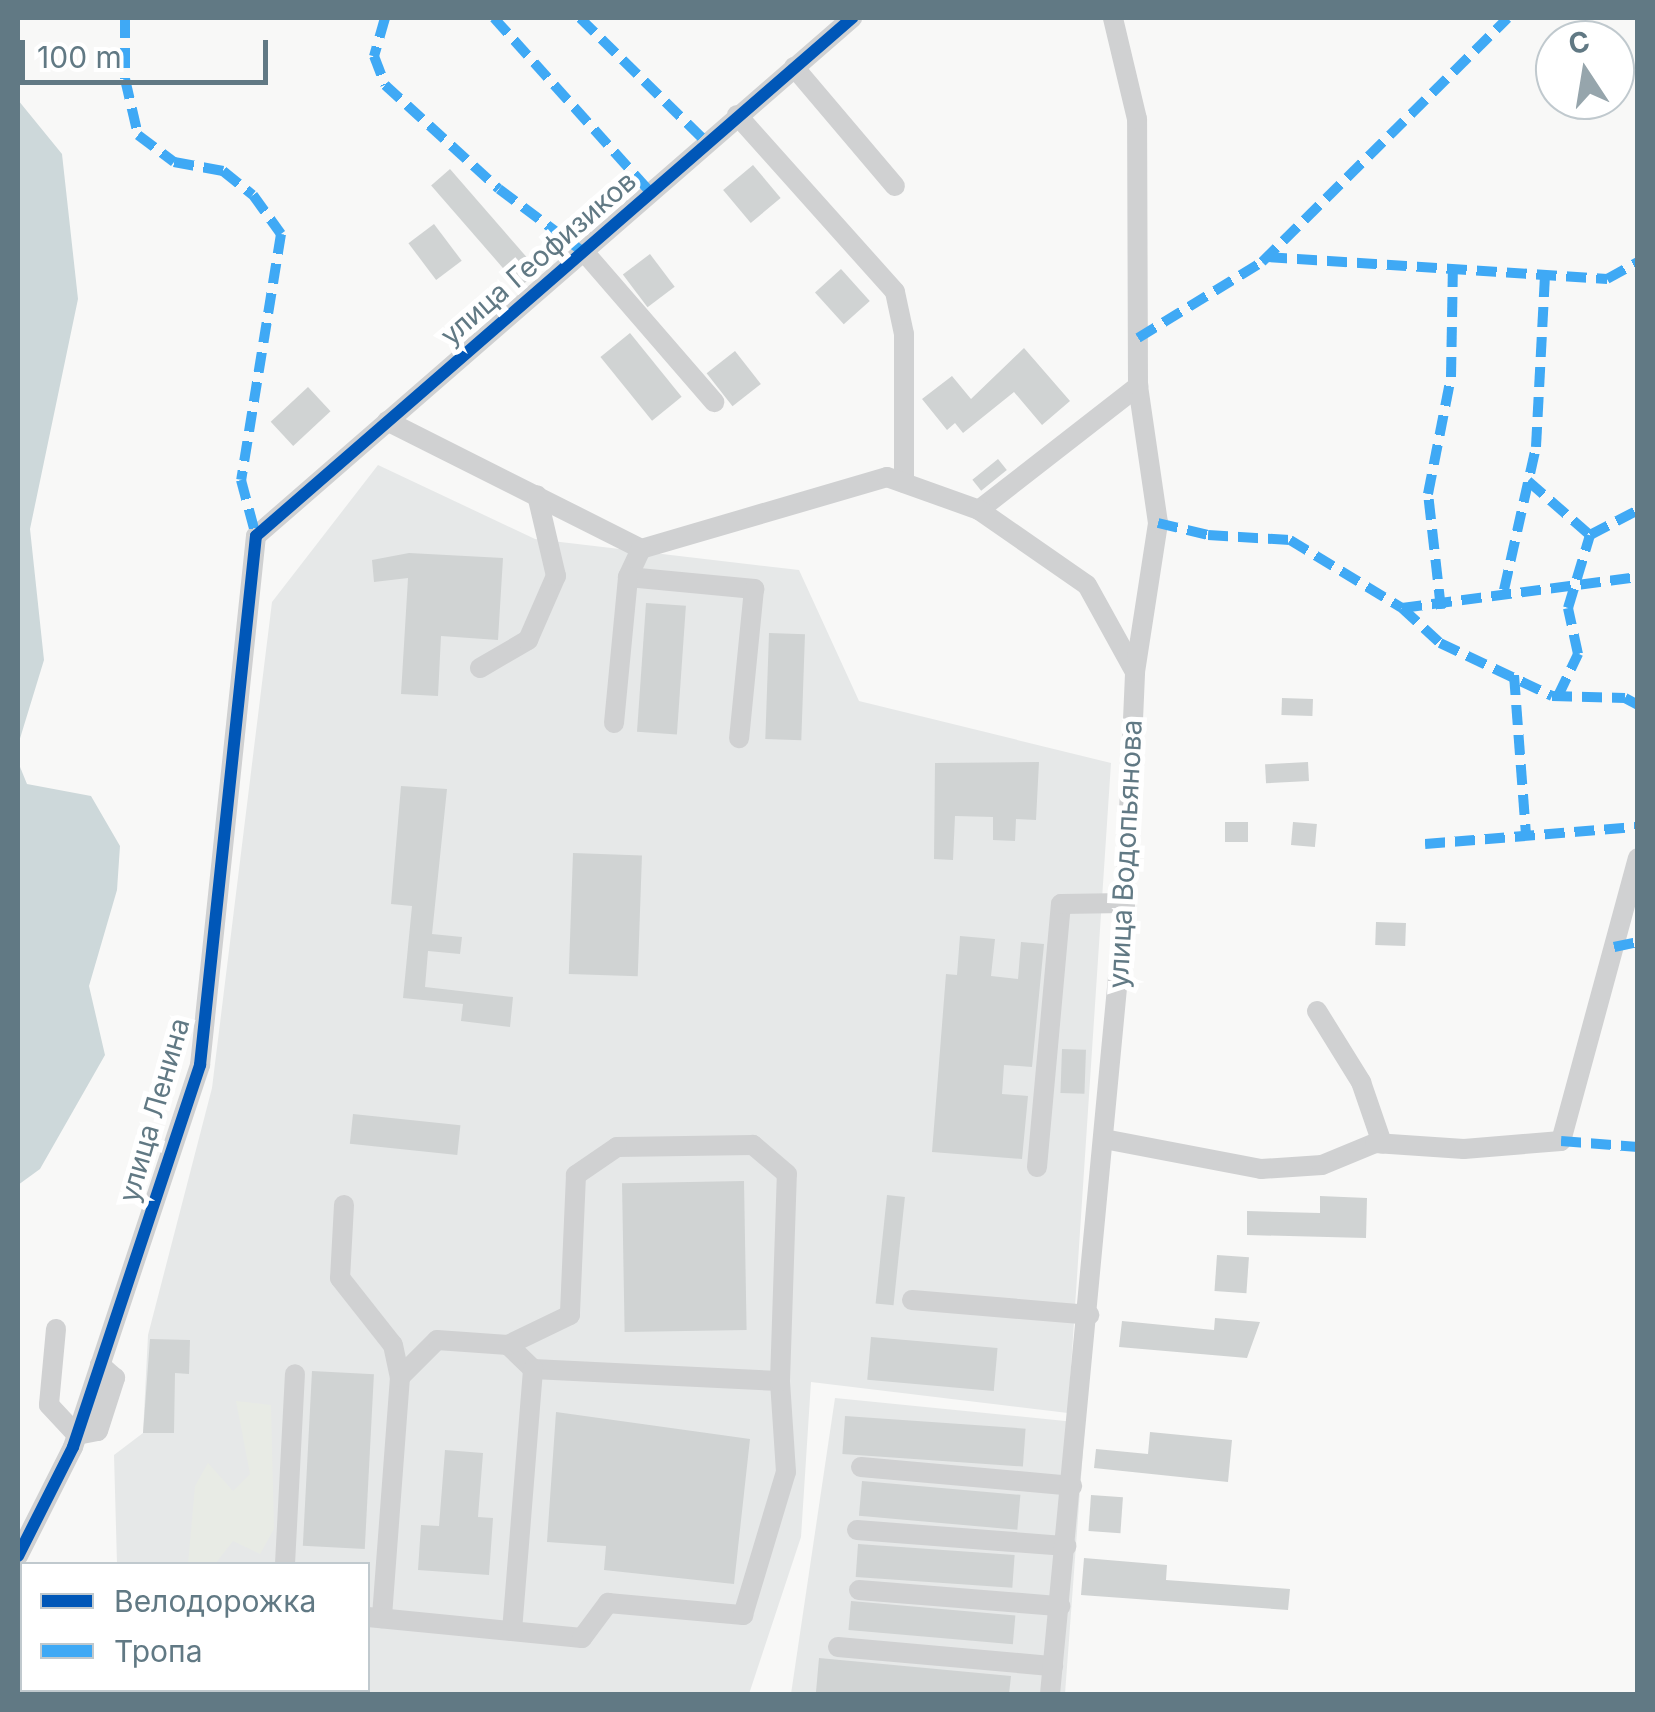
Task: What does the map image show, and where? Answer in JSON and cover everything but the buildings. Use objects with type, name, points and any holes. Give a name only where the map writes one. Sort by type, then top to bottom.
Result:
[{"type":"street","name":"улица Геофизиков","points":[[256,536],[586,254],[738,115],[852,18]]},
{"type":"street","name":"улица Водопьянова","points":[[1050,1694],[1125,904],[1135,672],[1158,523],[1138,386],[1137,119],[1116,19]]},
{"type":"street","points":[[794,67],[894,186]]},
{"type":"street","points":[[738,115],[896,292],[904,334],[904,484]]},
{"type":"street","points":[[586,254],[714,402]]},
{"type":"street","points":[[979,510],[1138,386]]},
{"type":"street","points":[[387,421],[641,548],[869,482],[904,484],[979,510],[1087,586],[1135,672]]},
{"type":"street","points":[[480,668],[528,640],[556,576],[537,496]]},
{"type":"street","name":"улица Ленина","points":[[18,1554],[77,1436],[200,1065],[256,536]]},
{"type":"street","points":[[614,722],[628,577],[641,548]]},
{"type":"street","points":[[628,577],[754,589],[740,738]]},
{"type":"street","points":[[1104,1139],[1261,1168],[1322,1165],[1382,1143],[1464,1149],[1561,1142],[1638,858]]},
{"type":"street","points":[[1037,1167],[1061,904],[1125,904]]},
{"type":"street","points":[[1316,1011],[1360,1082],[1382,1143]]},
{"type":"street","points":[[344,1205],[340,1278],[394,1345],[400,1377],[375,1618],[582,1638],[608,1602],[743,1616],[786,1472],[780,1381],[787,1174],[753,1145],[617,1147],[576,1175],[570,1315],[508,1344],[437,1340],[400,1377]]},
{"type":"street","points":[[912,1300],[1089,1314]]},
{"type":"street","points":[[56,1329],[48,1406],[77,1436]]},
{"type":"street","points":[[508,1344],[533,1369],[780,1381]]},
{"type":"street","points":[[512,1631],[533,1369]]},
{"type":"street","points":[[285,1562],[295,1374]]},
{"type":"street","points":[[861,1467],[1072,1486]]},
{"type":"street","points":[[858,1530],[1066,1546]]},
{"type":"street","points":[[860,1590],[1060,1606]]},
{"type":"street","points":[[838,1648],[1053,1666]]},
{"type":"shaded area","points":[[18,100],[62,154],[78,299],[30,529],[44,660],[18,745]]},
{"type":"shaded area","points":[[378,465],[535,539],[799,570],[859,701],[1111,763],[1068,1413],[811,1382],[801,1537],[749,1694],[181,1694],[177,1692],[370,1692],[370,1562],[117,1562],[114,1455],[143,1433],[148,1335],[212,1088],[272,602]]},
{"type":"shaded area","points":[[18,762],[27,784],[91,796],[120,846],[117,890],[89,986],[105,1055],[40,1169],[18,1185]]},
{"type":"shaded area","points":[[835,1398],[1085,1423],[1065,1694],[791,1694]]},
{"type":"shaded area","points":[[236,1401],[271,1405],[274,1529],[260,1554],[233,1541],[217,1562],[188,1562],[195,1486],[208,1463],[233,1491],[250,1474]]},
{"type":"marked path","points":[[125,18],[125,79],[138,135],[174,162],[223,171],[253,195],[281,234],[241,480],[256,536]]},
{"type":"marked path","points":[[385,18],[374,56],[385,85],[499,189],[586,254]]},
{"type":"marked path","points":[[494,18],[650,192]]},
{"type":"marked path","points":[[580,18],[705,141]]},
{"type":"marked path","points":[[1138,338],[1262,262],[1508,18]]},
{"type":"marked path","points":[[1267,257],[1607,279],[1638,262]]},
{"type":"marked path","points":[[1441,609],[1428,494],[1451,377],[1453,267]]},
{"type":"marked path","points":[[1504,590],[1536,447],[1545,274]]},
{"type":"marked path","points":[[1528,481],[1590,535]]},
{"type":"marked path","points":[[1558,696],[1578,654],[1568,608],[1590,535],[1638,510]]},
{"type":"marked path","points":[[1158,523],[1208,535],[1290,540],[1402,608],[1638,577]]},
{"type":"marked path","points":[[1402,608],[1440,643],[1552,696],[1625,698],[1638,705]]},
{"type":"marked path","points":[[1514,675],[1526,835]]},
{"type":"marked path","points":[[1425,844],[1638,827]]},
{"type":"marked path","points":[[1614,947],[1638,942]]},
{"type":"marked path","points":[[1561,1141],[1638,1147]]},
{"type":"cycle path","points":[[18,1556],[73,1447],[200,1065],[256,536],[852,18]]}]
